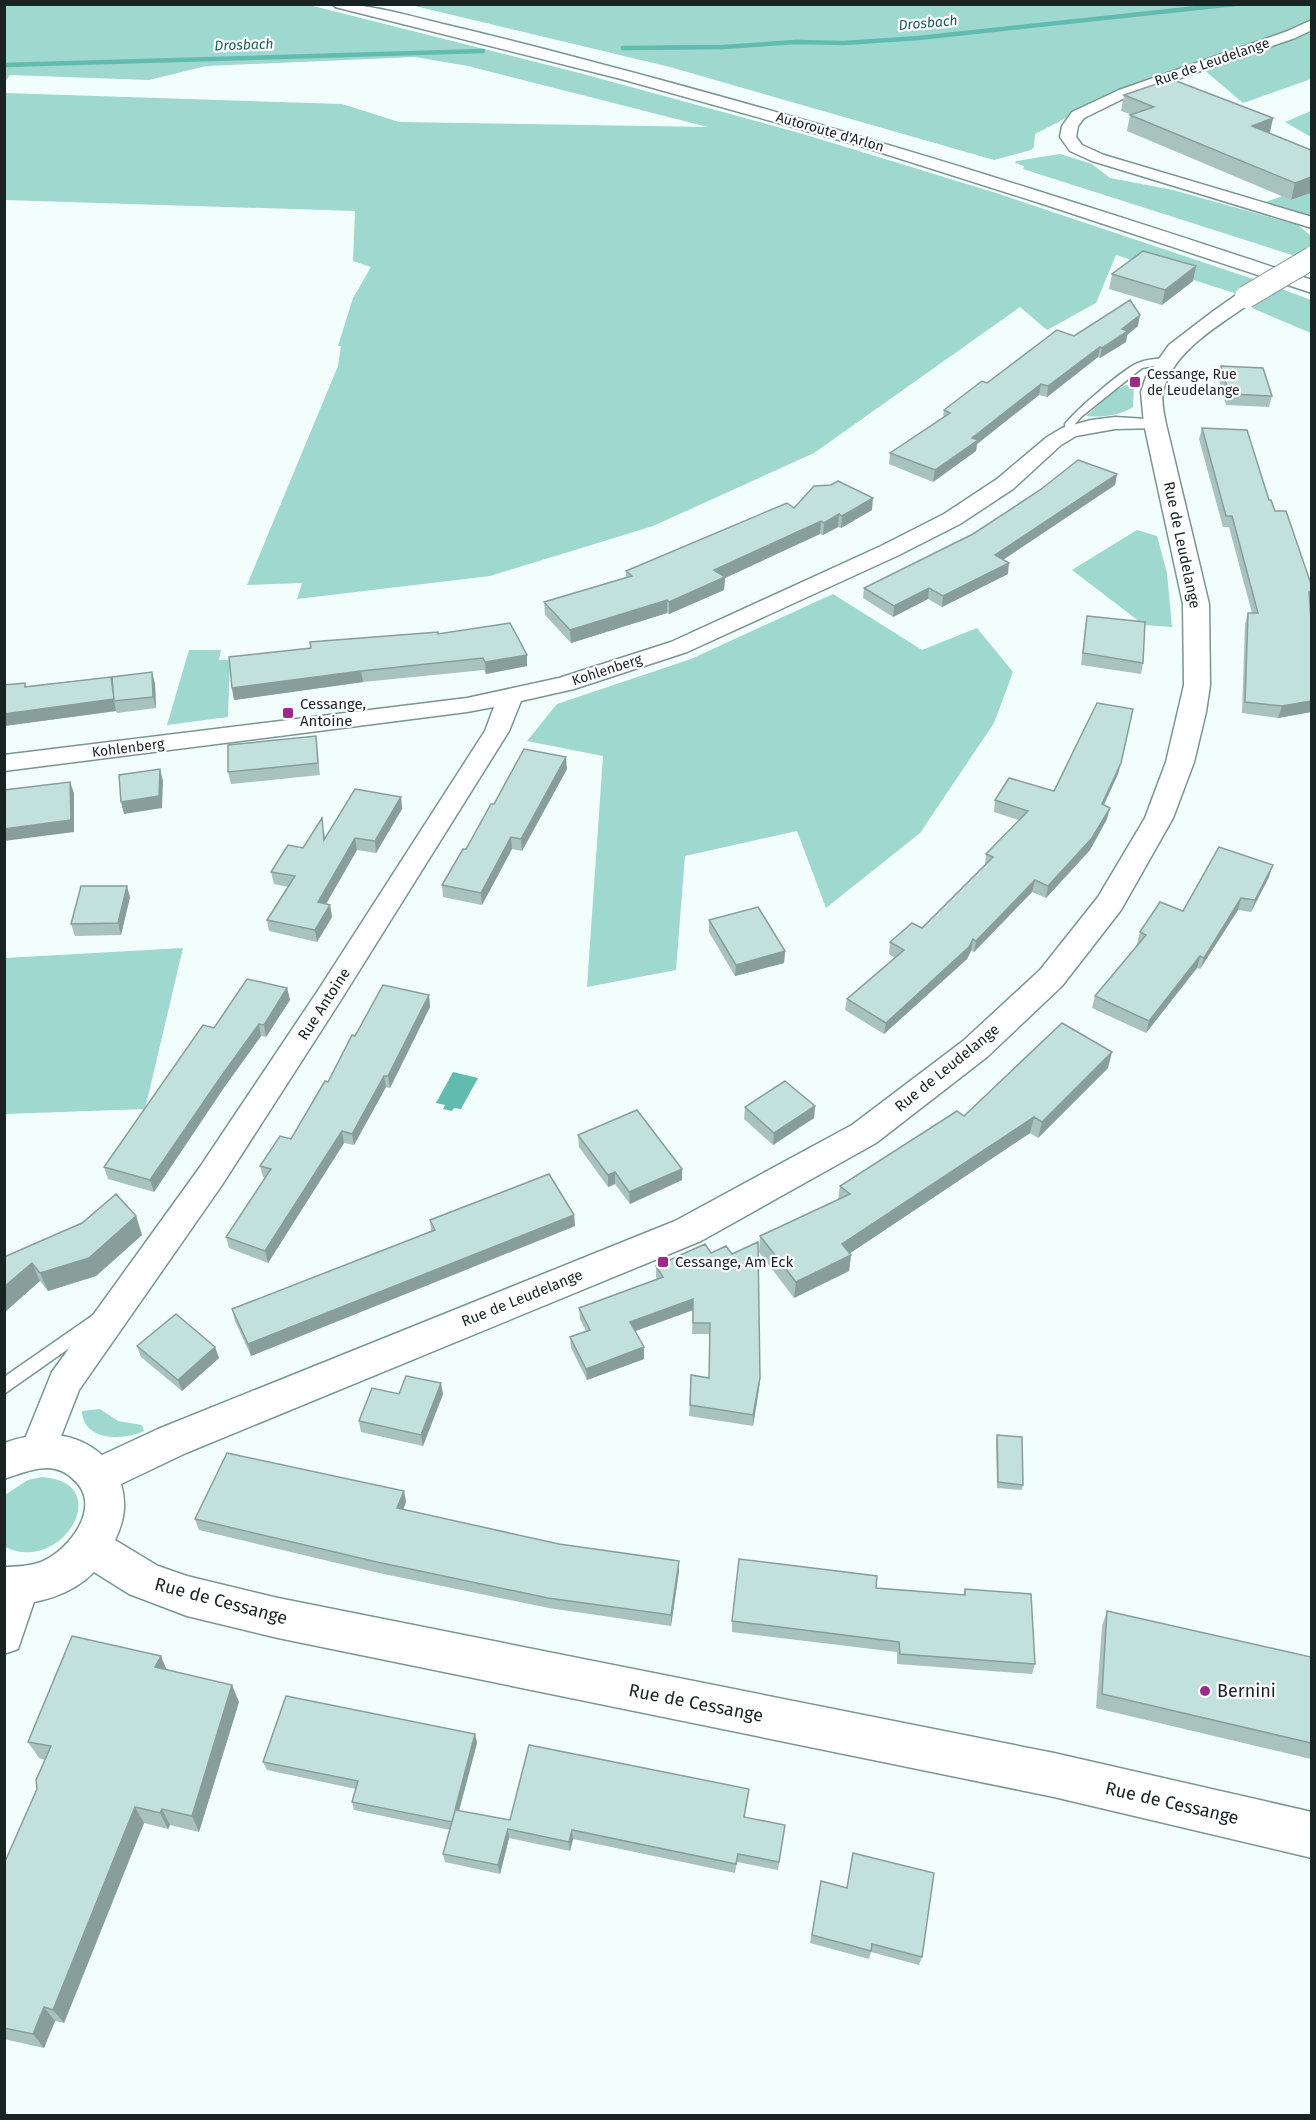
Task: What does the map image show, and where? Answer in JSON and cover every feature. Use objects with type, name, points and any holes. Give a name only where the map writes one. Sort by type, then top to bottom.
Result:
[{"type":"main road","name":"Autoroute d'Arlon","points":[[340,4],[550,56],[798,123],[1140,228],[1311,286]]},
{"type":"main road","name":"Autoroute d'Arlon","points":[[382,4],[653,71],[811,115],[1078,196],[1311,272]]},
{"type":"main road","name":"Rue de Leudelange","points":[[98,1476],[183,1437],[688,1231],[864,1134],[975,1049],[1051,978],[1110,903],[1159,818],[1180,762],[1192,711],[1198,663],[1196,604],[1155,424],[1151,404],[1152,391],[1166,361],[1176,349],[1246,297],[1311,258]]},
{"type":"main road","points":[[12,1586],[40,1582],[59,1574],[77,1562],[101,1528],[106,1510],[105,1492],[98,1476],[88,1464],[73,1456],[57,1452],[21,1456]]},
{"type":"main road","name":"Rue de Cessange","points":[[90,1546],[144,1580],[187,1596],[278,1618],[1054,1775],[1311,1836]]},
{"type":"street","name":"Rue de Leudelange","points":[[1311,24],[1290,35],[1124,93],[1078,115],[1070,126],[1068,137],[1076,148],[1098,158],[1311,223]]},
{"type":"street","name":"Kohlenberg","points":[[4,763],[467,705],[565,684],[679,647],[889,551],[952,519],[996,490],[1054,441],[1069,432],[1115,423],[1155,424]]},
{"type":"street","name":"Rue Antoine","points":[[21,1456],[64,1383],[211,1176],[329,996],[497,731],[510,697]]},
{"type":"street","points":[[4,1636],[12,1586]]},
{"type":"lane","points":[[1069,432],[1070,424],[1077,415],[1138,366],[1166,361]]},
{"type":"lane","name":"Rue Antoine","points":[[4,1387],[123,1301]]},
{"type":"shaded area","points":[[1311,4],[1312,20],[1288,33],[1117,92],[1035,134],[1034,147],[1031,150],[994,160],[670,67],[411,5]]},
{"type":"shaded area","points":[[4,5],[313,6],[583,74],[803,134],[993,192],[1311,300],[1311,333],[1252,308],[1259,301],[1116,255],[1096,303],[1047,330],[1020,307],[814,453],[653,526],[490,576],[297,599],[302,583],[247,585],[338,366],[341,346],[338,346],[353,298],[371,267],[353,261],[355,211],[5,200],[5,93],[342,104],[399,122],[708,127],[468,66],[415,57],[206,66],[149,80],[10,75],[5,82]]},
{"type":"shaded area","points":[[1311,31],[1311,79],[1243,103],[1203,69]]},
{"type":"shaded area","points":[[1311,111],[1311,137],[1285,122]]},
{"type":"shaded area","points":[[1060,154],[1092,164],[1110,178],[1173,190],[1298,225],[1311,236],[1311,261],[1023,169],[1024,166],[1015,163]]},
{"type":"shaded area","points":[[1311,193],[1311,216],[1263,203],[1282,196],[1291,200]]},
{"type":"shaded area","points":[[1126,385],[1134,385],[1133,407],[1110,415],[1086,416],[1115,391]]},
{"type":"shaded area","points":[[1137,530],[1157,536],[1167,573],[1172,627],[1144,625],[1072,570]]},
{"type":"shaded area","points":[[833,594],[922,650],[977,628],[1013,672],[994,723],[920,833],[826,908],[797,831],[685,856],[676,970],[587,987],[603,756],[527,741],[557,704],[691,659]]},
{"type":"shaded area","points":[[189,650],[221,650],[219,660],[230,660],[228,717],[167,725]]},
{"type":"shaded area","points":[[183,948],[145,1109],[5,1114],[5,958]]},
{"type":"shaded area","points":[[453,1072],[478,1078],[461,1109],[454,1108],[452,1111],[443,1109],[445,1105],[436,1103]]},
{"type":"shaded area","points":[[100,1409],[118,1421],[142,1425],[144,1431],[115,1437],[97,1433],[84,1421],[82,1411]]},
{"type":"shaded area","points":[[42,1477],[64,1483],[76,1494],[78,1509],[73,1524],[62,1538],[45,1549],[26,1552],[5,1547],[5,1495],[28,1480]]},
{"type":"building","points":[[1171,79],[1273,118],[1252,126],[1311,150],[1311,177],[1295,183],[1130,115],[1154,107],[1124,95]]},
{"type":"building","points":[[1143,251],[1196,266],[1165,290],[1112,274]]},
{"type":"building","points":[[1130,300],[1140,315],[1122,329],[1128,331],[1102,348],[1100,347],[1048,386],[1041,384],[972,438],[978,440],[935,470],[890,453],[950,413],[944,410],[982,381],[987,383],[1057,330],[1074,336]]},
{"type":"building","points":[[1221,366],[1263,368],[1272,396],[1229,394]]},
{"type":"building","points":[[1202,428],[1247,430],[1269,500],[1275,511],[1286,511],[1311,584],[1311,592],[1309,592],[1311,701],[1282,706],[1245,702],[1248,613],[1258,613],[1232,516],[1226,516]]},
{"type":"building","points":[[1078,460],[1117,474],[995,555],[1009,563],[943,596],[929,588],[894,606],[864,588],[973,534],[1040,490]]},
{"type":"building","points":[[838,481],[873,498],[842,516],[839,514],[824,523],[821,521],[714,570],[725,577],[669,602],[667,600],[570,630],[544,602],[632,576],[626,571],[787,503],[794,508],[814,486],[831,485]]},
{"type":"building","points":[[1087,616],[1145,622],[1143,663],[1083,653]]},
{"type":"building","points":[[510,623],[527,655],[485,662],[483,658],[361,671],[232,688],[229,657],[311,648],[310,642],[438,632],[438,634]]},
{"type":"building","points":[[152,672],[153,697],[114,701],[112,677]]},
{"type":"building","points":[[111,677],[114,699],[4,714],[4,685],[25,683],[25,687]]},
{"type":"building","points":[[1097,703],[1133,709],[1121,763],[1102,804],[1110,808],[1092,838],[1048,886],[1035,880],[976,941],[973,939],[969,947],[886,1023],[847,999],[904,950],[890,942],[912,923],[922,928],[993,857],[986,854],[1028,811],[995,800],[1009,778],[1054,791]]},
{"type":"building","points":[[316,736],[318,763],[228,772],[228,745]]},
{"type":"building","points":[[524,749],[566,757],[521,839],[511,837],[481,893],[442,885],[463,849],[466,849],[491,804],[494,804]]},
{"type":"building","points":[[160,769],[159,796],[121,802],[119,775]]},
{"type":"building","points":[[70,782],[71,820],[4,829],[4,790]]},
{"type":"building","points":[[355,789],[401,797],[375,841],[355,838],[318,902],[330,905],[315,930],[267,920],[295,876],[271,872],[288,845],[303,848],[322,818],[324,840]]},
{"type":"building","points":[[1219,847],[1273,865],[1255,900],[1241,898],[1204,958],[1200,956],[1149,1021],[1095,996],[1146,935],[1140,932],[1160,902],[1183,911]]},
{"type":"building","points":[[81,886],[127,886],[118,923],[71,924]]},
{"type":"building","points":[[758,907],[785,951],[736,965],[709,920]]},
{"type":"building","points":[[247,979],[287,988],[264,1025],[259,1024],[150,1180],[104,1167],[203,1025],[214,1028]]},
{"type":"building","points":[[383,985],[429,995],[388,1076],[384,1076],[352,1134],[342,1131],[265,1251],[226,1237],[271,1169],[260,1166],[280,1136],[291,1139],[325,1081],[328,1082],[352,1035],[355,1036]]},
{"type":"building","points":[[1062,1023],[1112,1052],[1042,1122],[1034,1117],[842,1244],[851,1255],[796,1282],[760,1236],[850,1194],[840,1186],[957,1111],[964,1116]]},
{"type":"building","points":[[785,1081],[815,1106],[774,1133],[745,1107]]},
{"type":"building","points":[[637,1110],[682,1169],[629,1192],[615,1172],[608,1175],[578,1135]]},
{"type":"building","points":[[549,1174],[574,1215],[248,1344],[232,1309],[435,1230],[430,1220]]},
{"type":"building","points":[[116,1194],[136,1216],[89,1258],[40,1273],[32,1263],[4,1287],[4,1257],[82,1223]]},
{"type":"building","points":[[758,1242],[760,1378],[753,1415],[690,1405],[691,1375],[709,1378],[710,1323],[693,1323],[693,1299],[630,1322],[644,1347],[586,1369],[570,1337],[590,1330],[579,1308],[663,1277],[656,1266],[705,1244],[711,1253],[726,1246],[732,1254]]},
{"type":"building","points":[[176,1314],[215,1347],[178,1380],[137,1346]]},
{"type":"building","points":[[406,1376],[441,1383],[421,1435],[359,1421],[372,1388],[399,1394]]},
{"type":"building","points":[[997,1435],[1022,1437],[1023,1485],[998,1482]]},
{"type":"building","points":[[227,1453],[404,1491],[397,1508],[559,1544],[679,1561],[671,1615],[548,1598],[377,1562],[195,1519]]},
{"type":"building","points":[[739,1559],[877,1576],[876,1588],[965,1595],[965,1589],[1031,1594],[1035,1664],[900,1654],[899,1642],[732,1621]]},
{"type":"building","name":"Bernini","points":[[1107,1611],[1311,1657],[1311,1743],[1102,1694]]},
{"type":"building","points":[[72,1636],[161,1656],[155,1667],[232,1685],[192,1816],[162,1809],[160,1813],[135,1807],[53,2010],[44,2007],[33,2034],[4,2028],[4,1864],[37,1789],[36,1780],[51,1746],[28,1742]]},
{"type":"building","points":[[286,1696],[475,1734],[455,1810],[510,1820],[529,1745],[749,1789],[744,1817],[785,1825],[779,1862],[738,1854],[736,1864],[572,1830],[569,1842],[508,1829],[498,1865],[443,1854],[452,1822],[352,1802],[358,1781],[263,1762]]},
{"type":"building","points":[[853,1853],[934,1873],[922,1957],[872,1944],[871,1951],[812,1935],[821,1881],[847,1888]]},
{"type":"waterway","name":"Drosbach","points":[[623,48],[723,47],[796,42],[844,43],[919,38],[1234,4]]},
{"type":"waterway","name":"Drosbach","points":[[4,65],[483,51]]},
{"type":"place","name":"Cessange, Rue de Leudelange","points":[[1135,382]]},
{"type":"place","name":"Cessange, Antoine","points":[[288,713]]},
{"type":"place","name":"Cessange, Am Eck","points":[[663,1262]]},
{"type":"place","name":"Bernini","points":[[1205,1691]]}]
